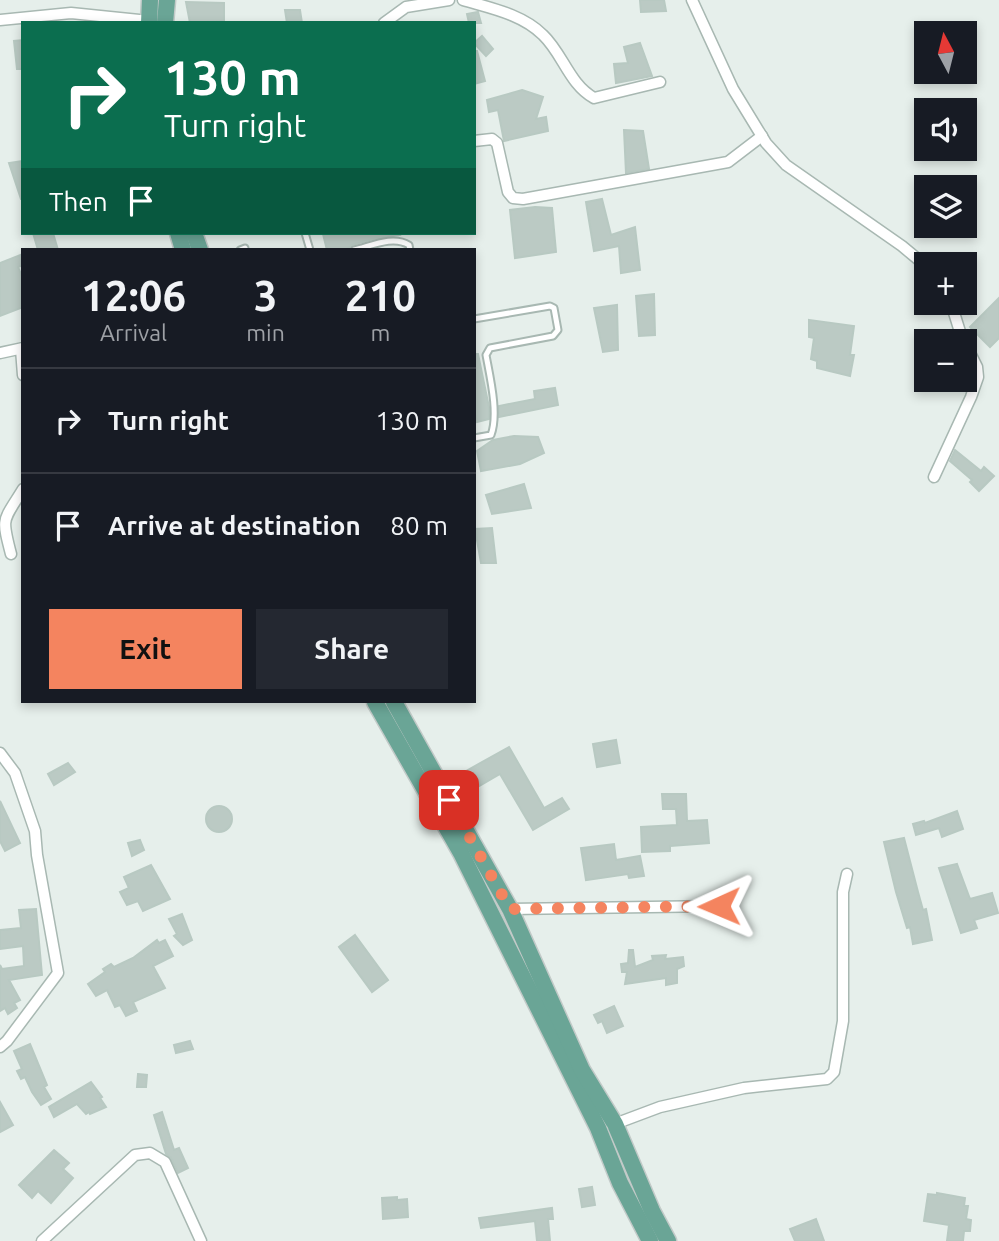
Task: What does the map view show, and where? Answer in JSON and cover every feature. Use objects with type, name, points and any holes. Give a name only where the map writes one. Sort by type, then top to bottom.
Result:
[{"type":"main road","points":[[150,0],[154,21]]},
{"type":"main road","points":[[155,21],[167,0]]},
{"type":"main road","points":[[377,703],[461,853],[598,1128],[620,1183],[650,1241]]},
{"type":"main road","points":[[395,703],[510,909],[582,1070],[615,1124],[667,1241]]},
{"type":"street","points":[[387,21],[406,8],[449,0]]},
{"type":"street","points":[[463,0],[522,20],[544,35],[578,85],[594,98],[660,82]]},
{"type":"street","points":[[692,0],[733,89],[762,136],[786,165],[914,256]]},
{"type":"street","points":[[0,20],[71,13],[145,21]]},
{"type":"street","points":[[476,141],[492,139],[497,143],[508,192],[513,198],[523,200],[728,162],[762,136]]},
{"type":"street","points":[[934,477],[978,377],[977,367],[955,315]]},
{"type":"street","points":[[0,353],[21,348]]},
{"type":"street","points":[[11,554],[4,525],[5,518],[21,492]]},
{"type":"street","points":[[0,753],[15,774],[35,831],[58,973],[7,1041],[0,1046]]},
{"type":"street","points":[[598,1128],[660,1107],[744,1088],[827,1079],[834,1072],[842,1021],[844,892],[847,874]]},
{"type":"street","points":[[510,909],[719,906]]},
{"type":"street","points":[[42,1241],[135,1155],[150,1153],[165,1162],[201,1241]]},
{"type":"lane","points":[[362,248],[395,240],[409,245],[410,248]]},
{"type":"lane","points":[[476,319],[550,306],[554,308],[558,330],[553,336],[490,348],[487,351],[494,402],[493,430],[491,435],[476,438]]},
{"type":"building","points":[[640,0],[664,0],[666,11],[641,12]]},
{"type":"building","points":[[186,2],[224,3],[224,21],[190,21]]},
{"type":"building","points":[[285,10],[300,10],[302,21],[287,21]]},
{"type":"building","points":[[478,12],[481,23],[469,21],[467,14]]},
{"type":"building","points":[[482,36],[493,49],[486,56],[476,45],[476,41]]},
{"type":"building","points":[[21,40],[21,69],[17,69],[14,41]]},
{"type":"building","points":[[640,43],[652,76],[616,83],[614,64],[628,63],[624,47]]},
{"type":"building","points":[[476,51],[477,51],[485,81],[476,83]]},
{"type":"building","points":[[522,90],[543,97],[536,119],[546,117],[548,131],[504,141],[498,110],[489,112],[487,100]]},
{"type":"building","points":[[624,130],[643,131],[649,169],[626,173]]},
{"type":"building","points":[[21,161],[21,199],[9,163]]},
{"type":"building","points":[[602,199],[611,235],[635,227],[640,270],[621,273],[619,246],[594,251],[586,202]]},
{"type":"building","points":[[552,208],[556,252],[515,258],[510,210]]},
{"type":"building","points":[[34,235],[54,235],[57,248],[37,248]]},
{"type":"building","points":[[323,235],[400,235],[373,239],[348,248],[326,248]]},
{"type":"building","points":[[21,255],[21,266],[18,267],[21,274],[21,308],[0,316],[0,263]]},
{"type":"building","points":[[654,294],[655,335],[639,336],[636,296]]},
{"type":"building","points":[[999,298],[999,338],[990,347],[977,334],[977,329],[970,327]]},
{"type":"building","points":[[617,305],[618,350],[603,352],[594,308]]},
{"type":"building","points":[[809,320],[854,326],[850,355],[854,355],[850,376],[817,368],[817,361],[811,359],[814,338],[809,337]]},
{"type":"building","points":[[476,354],[478,354],[489,419],[477,422]]},
{"type":"building","points":[[555,388],[558,405],[499,417],[499,406],[535,399],[534,391]]},
{"type":"building","points":[[514,436],[538,437],[544,453],[520,464],[481,471],[477,451],[493,440]]},
{"type":"building","points":[[955,450],[981,471],[984,467],[994,476],[979,491],[970,482],[972,480],[950,461]]},
{"type":"building","points":[[524,484],[531,508],[492,514],[486,495]]},
{"type":"building","points":[[492,528],[496,563],[481,563],[476,529]]},
{"type":"building","points":[[616,740],[620,763],[597,767],[593,744]]},
{"type":"building","points":[[509,747],[544,808],[562,798],[569,809],[533,830],[500,774],[476,788],[466,771]]},
{"type":"building","points":[[68,763],[75,772],[54,785],[48,774]]},
{"type":"building","points":[[662,794],[686,794],[687,821],[707,820],[709,843],[670,846],[670,851],[642,852],[641,827],[677,825],[676,809],[663,809]]},
{"type":"building","points":[[0,801],[20,843],[5,851],[0,841]]},
{"type":"building","points":[[219,806],[228,810],[232,819],[228,828],[219,832],[210,828],[206,819],[210,810]]},
{"type":"building","points":[[957,811],[963,829],[942,837],[939,828],[916,835],[913,824],[925,823]]},
{"type":"building","points":[[904,838],[923,910],[926,909],[932,940],[913,944],[910,927],[907,928],[896,892],[884,842]]},
{"type":"building","points":[[140,840],[144,850],[132,856],[128,843]]},
{"type":"building","points":[[614,844],[616,860],[640,856],[644,876],[629,878],[628,874],[586,880],[581,848]]},
{"type":"building","points":[[957,864],[970,899],[992,893],[998,913],[974,920],[977,928],[961,933],[939,868]]},
{"type":"building","points":[[151,865],[170,899],[143,911],[138,901],[127,905],[120,892],[129,888],[124,877]]},
{"type":"building","points":[[36,909],[42,975],[9,980],[20,1000],[14,1003],[17,1008],[8,1014],[5,1008],[0,1011],[0,965],[2,969],[24,966],[23,946],[0,949],[0,930],[21,928],[19,910]]},
{"type":"building","points":[[182,914],[192,940],[183,945],[174,936],[177,934],[169,919]]},
{"type":"building","points":[[355,935],[388,980],[372,992],[339,947]]},
{"type":"building","points":[[157,940],[159,943],[165,940],[173,956],[153,966],[165,988],[133,1002],[137,1011],[126,1016],[120,1005],[115,1007],[107,990],[96,996],[88,984],[105,972],[103,969],[133,958]]},
{"type":"building","points":[[629,950],[633,950],[635,967],[653,960],[652,956],[666,955],[665,959],[683,957],[684,966],[677,969],[677,983],[666,985],[666,978],[625,984],[627,972],[622,972],[621,964],[628,963]]},
{"type":"building","points":[[614,1006],[623,1026],[607,1033],[602,1021],[598,1023],[594,1015]]},
{"type":"building","points":[[190,1041],[193,1049],[176,1053],[174,1045]]},
{"type":"building","points":[[30,1044],[47,1085],[44,1087],[51,1099],[41,1105],[25,1077],[21,1079],[17,1071],[22,1069],[14,1051]]},
{"type":"building","points":[[138,1074],[147,1075],[146,1087],[137,1087]]},
{"type":"building","points":[[91,1082],[106,1107],[86,1114],[77,1104],[54,1117],[49,1107]]},
{"type":"building","points":[[0,1102],[13,1125],[0,1132]]},
{"type":"building","points":[[162,1112],[174,1150],[179,1148],[188,1168],[178,1173],[166,1154],[154,1115]]},
{"type":"building","points":[[54,1150],[69,1163],[63,1169],[73,1178],[51,1203],[38,1191],[32,1198],[19,1185]]},
{"type":"building","points":[[592,1187],[595,1205],[582,1207],[579,1189]]},
{"type":"building","points":[[928,1194],[965,1198],[964,1206],[968,1206],[966,1219],[971,1220],[970,1231],[964,1231],[963,1241],[947,1241],[949,1225],[924,1221]]},
{"type":"building","points":[[397,1197],[397,1200],[407,1199],[408,1217],[383,1219],[382,1198]]},
{"type":"building","points":[[552,1208],[553,1219],[548,1219],[550,1241],[537,1241],[535,1221],[481,1228],[479,1218]]},
{"type":"building","points":[[816,1219],[824,1241],[795,1241],[790,1229]]},
{"type":"route","points":[[449,800],[510,909],[719,906]]}]
